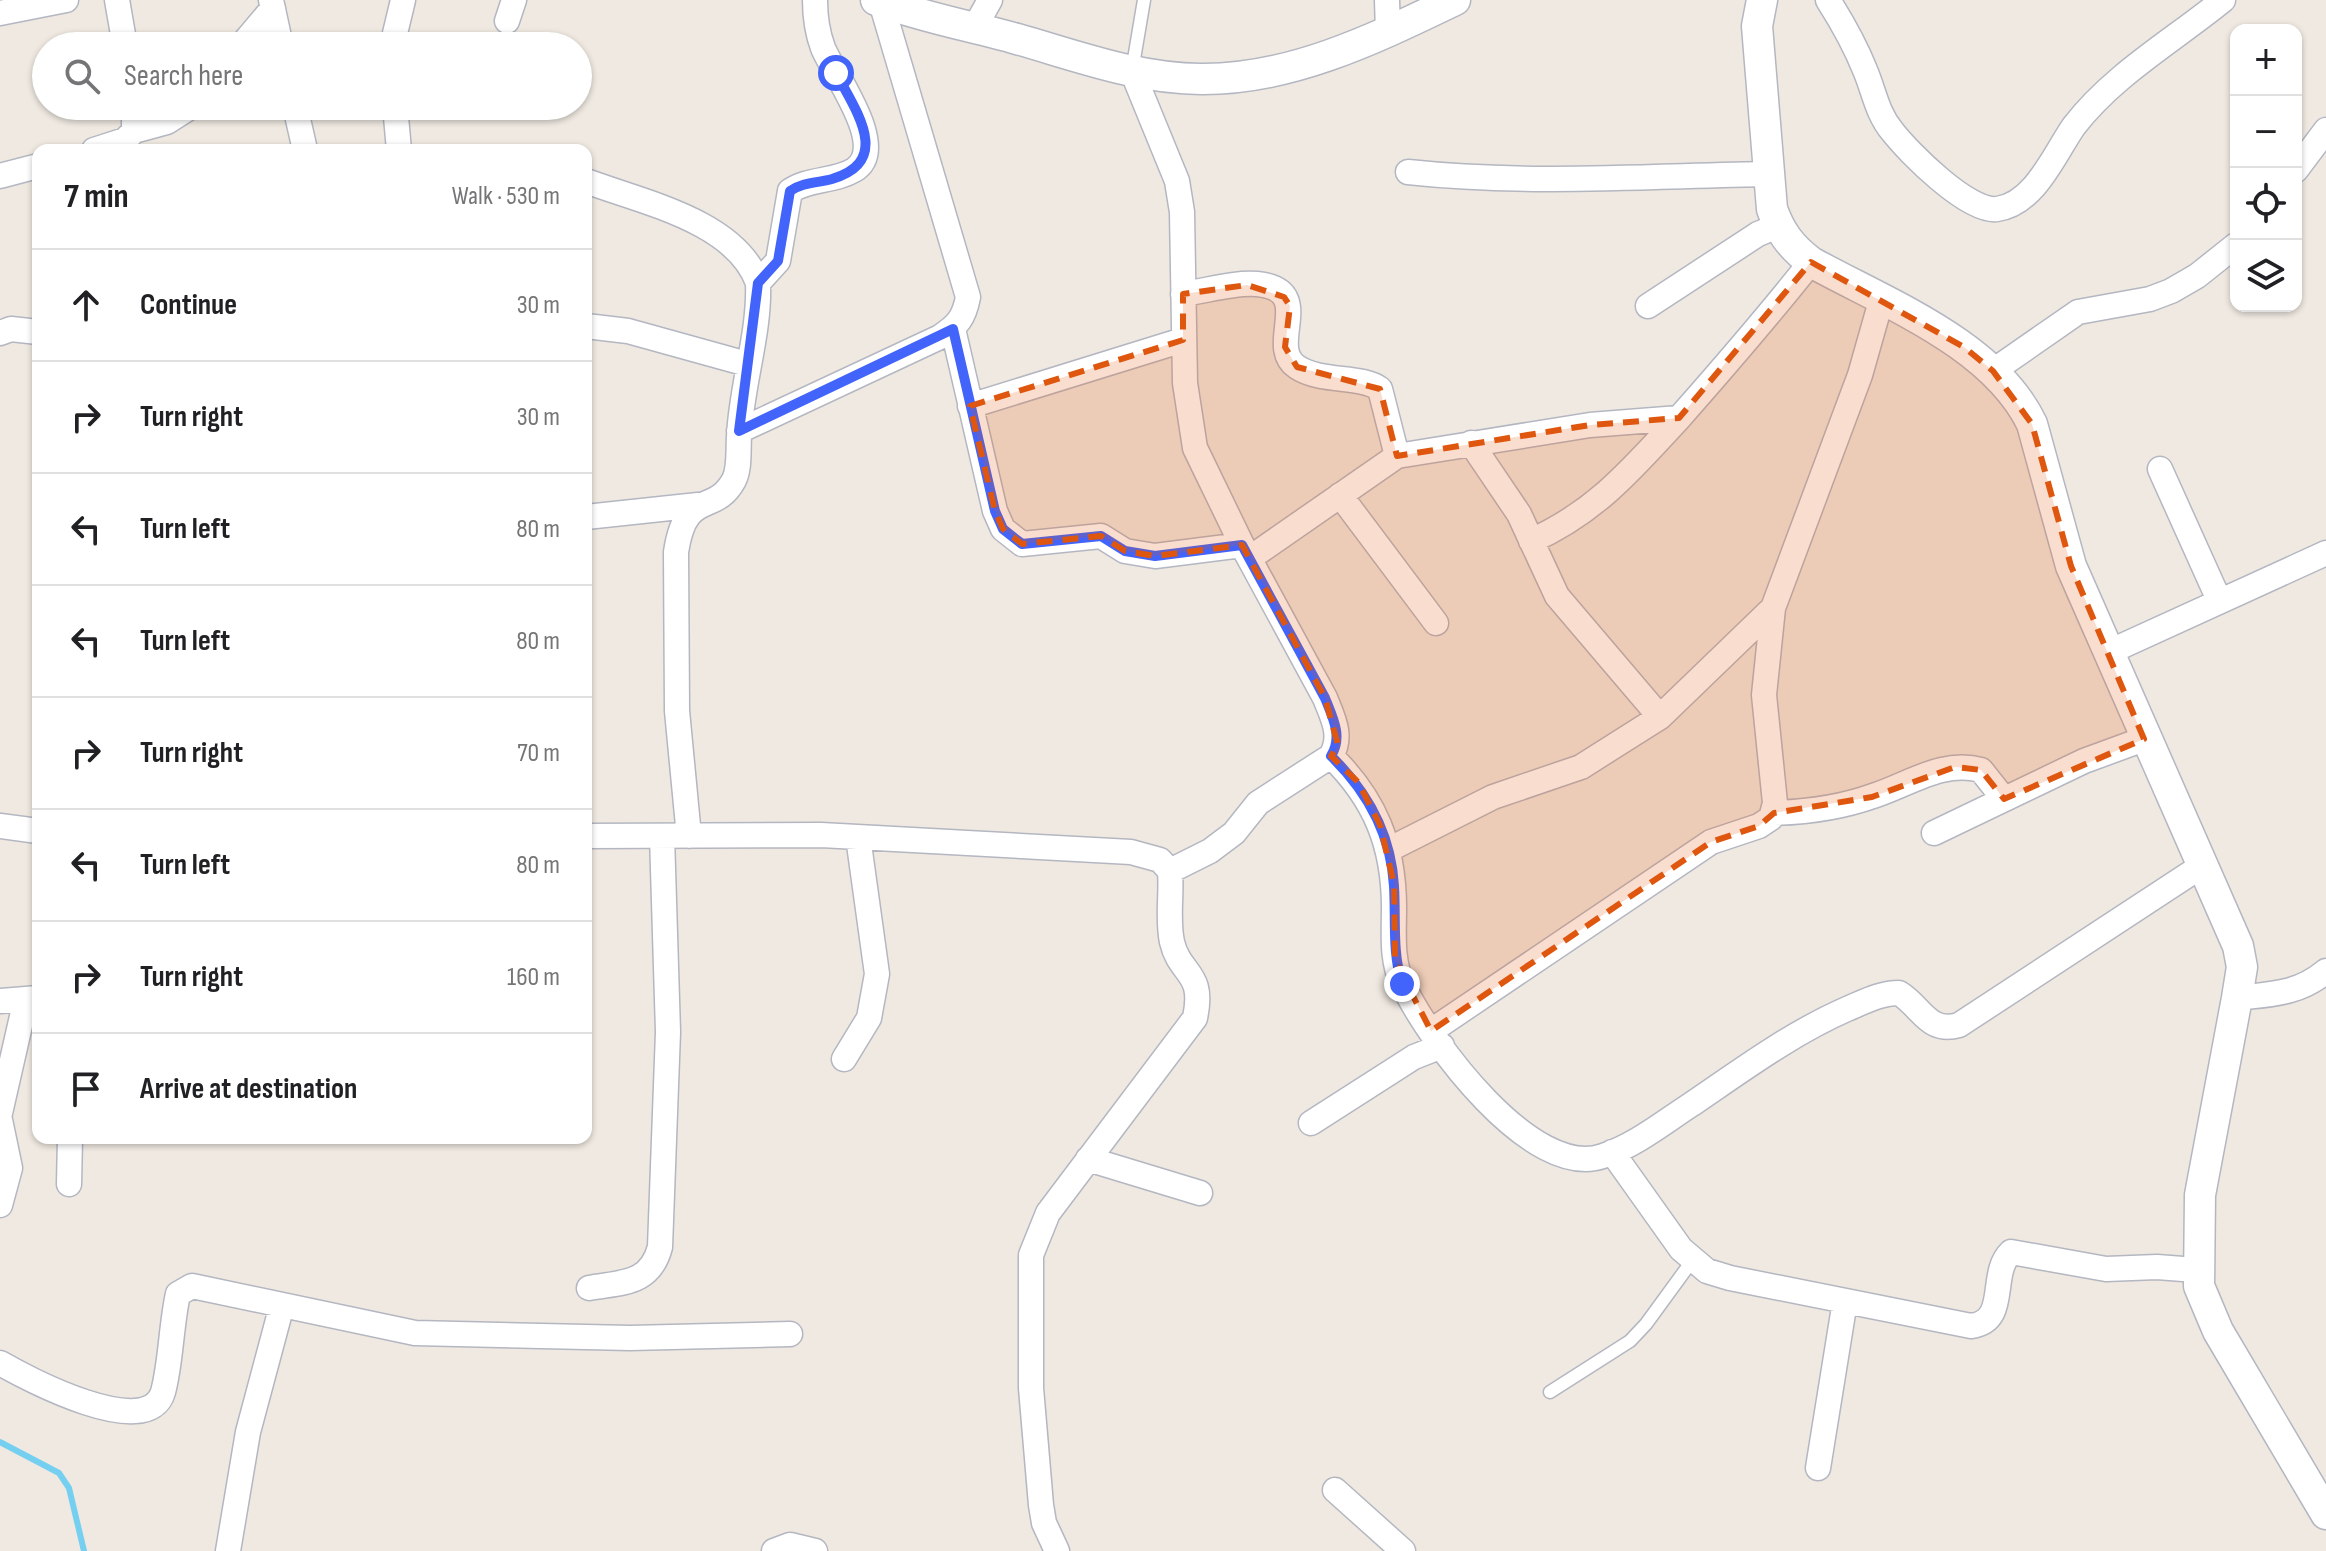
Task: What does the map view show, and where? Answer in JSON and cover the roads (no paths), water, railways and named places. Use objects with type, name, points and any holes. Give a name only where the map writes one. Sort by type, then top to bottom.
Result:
[{"type":"street","points":[[0,13],[66,0]]},
{"type":"street","points":[[117,0],[123,32]]},
{"type":"street","points":[[395,32],[403,0]]},
{"type":"street","points":[[758,283],[778,261],[790,191],[854,170],[862,163],[866,149],[858,114],[824,49],[815,19],[815,0]]},
{"type":"street","points":[[975,27],[990,0]]},
{"type":"street","points":[[1387,0],[1388,32]]},
{"type":"street","points":[[878,1],[1132,71],[1201,79],[1270,73],[1388,32],[1455,0]]},
{"type":"street","points":[[1762,0],[1757,26],[1772,209],[1778,226],[1794,249],[1811,262],[1964,347],[1993,371],[2023,406],[2032,424],[2071,566],[2144,739],[2238,946],[2242,967],[2200,1195],[2196,1270],[2204,1306],[2326,1514]]},
{"type":"street","points":[[1828,0],[1851,38],[1873,97],[1892,131],[1964,198],[1987,209],[2001,209],[2032,188],[2074,127],[2111,87],[2223,0]]},
{"type":"street","points":[[739,431],[953,329],[962,321],[968,297],[878,1]]},
{"type":"street","points":[[251,32],[272,4]]},
{"type":"street","points":[[272,4],[278,32]]},
{"type":"street","points":[[1132,71],[1177,181],[1185,252],[1185,383],[1195,448],[1330,710],[1338,745],[1331,756],[1266,797],[1234,833],[1210,851],[1170,871]]},
{"type":"street","points":[[134,120],[134,131]]},
{"type":"street","points":[[113,144],[125,140],[134,131],[170,120]]},
{"type":"street","points":[[298,120],[304,144]]},
{"type":"street","points":[[396,120],[398,144]]},
{"type":"street","points":[[2298,168],[2326,130]]},
{"type":"street","points":[[0,176],[32,168]]},
{"type":"street","points":[[1408,172],[1469,178],[1577,180],[1770,174]]},
{"type":"street","points":[[592,183],[661,208],[717,234],[739,249],[752,266],[758,283],[739,431],[737,473],[732,484],[714,499],[698,505],[592,516]]},
{"type":"street","points":[[1648,306],[1758,234],[1778,226]]},
{"type":"street","points":[[1993,371],[2078,312],[2150,299],[2171,291],[2197,276],[2230,250]]},
{"type":"street","points":[[1531,541],[1564,526],[1594,506],[1742,349],[1811,262]]},
{"type":"street","points":[[1183,294],[1260,284],[1284,297],[1290,306],[1285,347],[1289,360],[1308,372],[1355,383],[1372,383],[1380,389],[1385,398],[1397,456]]},
{"type":"street","points":[[1774,813],[1764,695],[1773,608],[1860,375],[1881,301]]},
{"type":"street","points":[[592,327],[628,331],[747,364]]},
{"type":"street","points":[[0,333],[11,329],[32,331]]},
{"type":"street","points":[[953,329],[995,511],[1003,529],[1022,544],[1101,536],[1125,551],[1155,556],[1246,551],[1340,495],[1397,456],[1590,425],[1679,418]]},
{"type":"street","points":[[970,406],[1183,340]]},
{"type":"street","points":[[1471,443],[1519,514],[1557,596],[1660,717]]},
{"type":"street","points":[[2160,469],[2219,600]]},
{"type":"street","points":[[1340,495],[1436,623]]},
{"type":"street","points":[[689,836],[677,711],[676,552],[680,528],[698,505]]},
{"type":"street","points":[[2109,652],[2326,553]]},
{"type":"street","points":[[1388,850],[1493,797],[1570,773],[1660,717],[1773,608]]},
{"type":"street","points":[[1934,833],[2084,761],[2144,739]]},
{"type":"street","points":[[1331,756],[1358,782],[1388,850],[1394,884],[1395,961],[1402,984],[1436,1038],[1490,1105],[1543,1149],[1582,1159],[1612,1152],[1645,1135],[1818,1022],[1875,997],[1899,993],[1934,1027],[1946,1029],[1959,1025],[2203,865]]},
{"type":"street","points":[[1311,1123],[1414,1057],[1436,1038],[1711,842],[1759,826],[1774,813],[1804,812],[1872,797],[1909,780],[1955,767],[1981,770],[2004,799]]},
{"type":"street","points":[[0,826],[32,830]]},
{"type":"street","points":[[592,836],[858,837],[1131,852],[1160,860],[1170,871],[1172,939],[1197,984],[1199,1000],[1195,1018],[1048,1213],[1031,1255],[1031,1379],[1041,1505],[1057,1551]]},
{"type":"street","points":[[589,1288],[646,1274],[655,1265],[660,1247],[668,1032],[662,836]]},
{"type":"street","points":[[844,1059],[869,1018],[877,974],[858,837]]},
{"type":"street","points":[[2237,998],[2307,987],[2326,971]]},
{"type":"street","points":[[0,1001],[32,998],[0,1098],[0,1113]]},
{"type":"street","points":[[0,1120],[10,1168],[0,1205]]},
{"type":"street","points":[[69,1184],[70,1144]]},
{"type":"street","points":[[1612,1152],[1692,1261],[1730,1278],[1971,1326],[1982,1324],[1995,1311],[1999,1268],[2011,1252],[2106,1269],[2157,1267],[2196,1270]]},
{"type":"street","points":[[1088,1159],[1200,1193]]},
{"type":"street","points":[[0,1363],[44,1388],[111,1410],[131,1412],[157,1402],[162,1394],[178,1294],[192,1286],[277,1321],[415,1333],[568,1338],[790,1334]]},
{"type":"street","points":[[1818,1468],[1845,1301]]},
{"type":"street","points":[[228,1551],[248,1432],[277,1321]]},
{"type":"street","points":[[1335,1490],[1403,1551]]},
{"type":"street","points":[[774,1551],[790,1545],[815,1551]]},
{"type":"lane","points":[[1132,71],[1144,0]]},
{"type":"lane","points":[[1550,1392],[1630,1341],[1692,1261]]},
{"type":"waterway","points":[[0,1442],[59,1473],[69,1488],[84,1551]]}]
